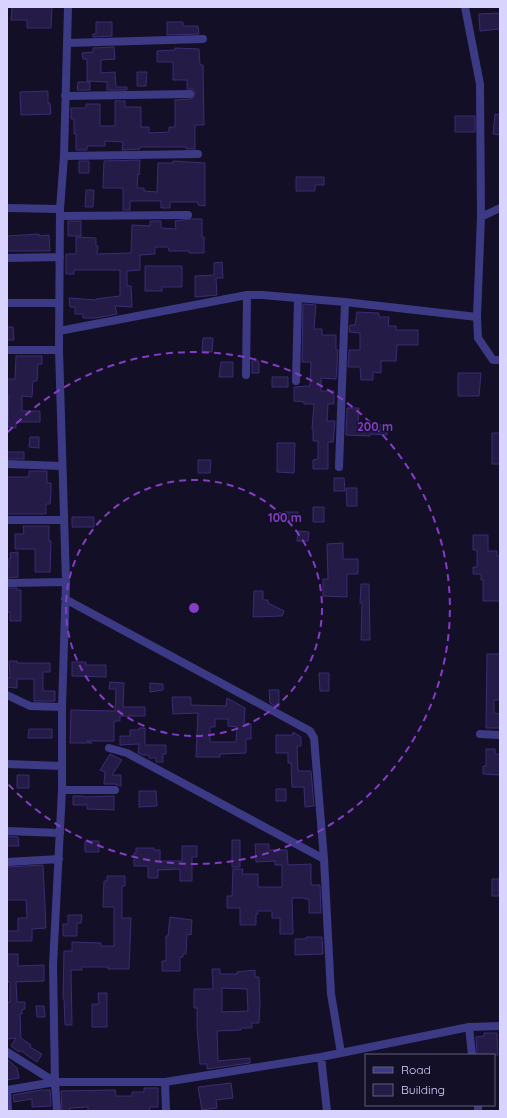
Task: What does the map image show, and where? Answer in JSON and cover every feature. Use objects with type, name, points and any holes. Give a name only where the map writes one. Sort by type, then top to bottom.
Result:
[{"type":"street","points":[[57,1111],[55,1082],[53,965],[62,790],[62,707],[66,582],[61,466],[59,303],[60,212],[64,156],[68,7]]},
{"type":"street","points":[[465,7],[480,84],[481,217],[477,317],[478,338],[493,360],[500,360]]},
{"type":"street","points":[[67,43],[203,39]]},
{"type":"street","points":[[65,96],[190,94]]},
{"type":"street","points":[[64,156],[198,154]]},
{"type":"street","points":[[7,208],[60,212],[188,215]]},
{"type":"street","points":[[481,217],[500,208]]},
{"type":"street","points":[[7,258],[60,257]]},
{"type":"street","points":[[59,331],[247,295],[345,302],[477,317]]},
{"type":"street","points":[[246,375],[247,295]]},
{"type":"street","points":[[296,381],[298,299]]},
{"type":"street","points":[[339,466],[345,302]]},
{"type":"street","points":[[7,303],[59,303]]},
{"type":"street","points":[[7,350],[59,350]]},
{"type":"street","points":[[7,464],[61,466]]},
{"type":"street","points":[[7,520],[63,520]]},
{"type":"street","points":[[7,583],[66,582]]},
{"type":"street","points":[[65,599],[310,731],[314,738],[315,746],[324,859],[331,994],[341,1054]]},
{"type":"street","points":[[7,695],[30,706],[62,707]]},
{"type":"street","points":[[480,734],[500,735]]},
{"type":"street","points":[[110,748],[127,753],[324,859]]},
{"type":"street","points":[[7,764],[62,766]]},
{"type":"street","points":[[62,790],[115,790]]},
{"type":"street","points":[[7,832],[60,833]]},
{"type":"street","points":[[7,862],[59,859]]},
{"type":"street","points":[[8,1111],[7,1090],[55,1082],[165,1082],[341,1054],[469,1027],[500,1026]]},
{"type":"street","points":[[469,1027],[472,1054]]},
{"type":"street","points":[[7,1052],[55,1082]]},
{"type":"street","points":[[321,1057],[327,1111]]},
{"type":"street","points":[[165,1082],[166,1111]]},
{"type":"building","points":[[12,7],[52,7],[51,28],[27,28],[27,20],[11,20]]},
{"type":"building","points":[[500,13],[500,29],[480,31],[479,14]]},
{"type":"building","points":[[96,22],[112,22],[112,36],[93,37],[93,34],[96,34]]},
{"type":"building","points":[[167,22],[183,22],[183,26],[198,26],[199,34],[167,35]]},
{"type":"building","points":[[114,47],[115,59],[101,60],[101,73],[115,72],[116,87],[127,87],[127,90],[107,90],[107,82],[87,81],[87,59],[83,59],[82,53],[93,52],[93,48]]},
{"type":"building","points":[[175,48],[199,49],[200,65],[203,65],[204,125],[195,125],[195,149],[186,149],[186,147],[140,147],[140,149],[122,150],[123,142],[105,141],[105,146],[87,146],[87,150],[76,150],[76,134],[74,134],[74,119],[71,119],[71,108],[86,108],[86,104],[100,104],[100,126],[115,126],[115,101],[125,101],[125,107],[141,107],[141,127],[149,127],[149,133],[169,132],[169,127],[175,127],[175,100],[190,99],[193,98],[195,94],[193,89],[187,89],[187,80],[173,80],[173,62],[157,62],[157,51],[175,50]]},
{"type":"building","points":[[137,72],[147,72],[146,86],[137,86]]},
{"type":"building","points":[[78,82],[90,82],[90,90],[77,90]]},
{"type":"building","points":[[48,91],[48,103],[50,103],[51,114],[21,115],[20,92]]},
{"type":"building","points":[[495,114],[500,115],[500,135],[493,134]]},
{"type":"building","points":[[455,116],[475,116],[475,132],[455,132]]},
{"type":"building","points":[[140,160],[137,188],[144,188],[144,191],[157,192],[158,163],[173,163],[173,161],[205,163],[205,206],[198,205],[198,202],[170,202],[170,208],[161,208],[161,201],[130,201],[130,210],[123,210],[123,188],[103,188],[104,161]]},
{"type":"building","points":[[79,161],[89,161],[89,173],[79,173]]},
{"type":"building","points":[[296,177],[324,177],[324,185],[315,185],[315,191],[296,191]]},
{"type":"building","points":[[86,190],[94,190],[93,207],[85,207]]},
{"type":"building","points":[[202,219],[204,253],[169,251],[168,247],[155,247],[155,254],[140,255],[140,270],[127,271],[127,286],[131,286],[132,307],[115,306],[117,314],[96,318],[83,318],[83,314],[75,314],[75,307],[70,307],[69,298],[96,300],[120,296],[120,270],[74,270],[74,274],[66,274],[66,254],[76,254],[76,237],[96,238],[96,246],[98,246],[97,254],[131,253],[132,225],[150,226],[150,221],[161,221],[161,228],[176,229],[175,221]]},
{"type":"building","points":[[68,221],[81,221],[81,236],[68,236]]},
{"type":"building","points":[[39,234],[39,236],[49,235],[50,251],[7,251],[7,236]]},
{"type":"building","points":[[222,262],[223,278],[216,278],[217,295],[195,297],[195,276],[214,275],[214,263]]},
{"type":"building","points":[[145,266],[182,266],[182,287],[162,287],[162,291],[145,291]]},
{"type":"building","points":[[303,304],[316,305],[314,329],[322,329],[322,335],[336,335],[336,350],[338,350],[336,379],[321,378],[321,391],[334,391],[334,404],[328,404],[327,421],[335,421],[333,442],[328,442],[328,469],[313,469],[313,460],[318,459],[318,441],[313,441],[312,429],[314,404],[304,404],[304,402],[294,401],[294,387],[310,386],[311,362],[302,362]]},
{"type":"building","points":[[357,312],[379,313],[379,317],[389,317],[388,326],[396,326],[396,330],[418,330],[418,345],[397,345],[396,361],[381,361],[381,373],[373,372],[373,380],[361,380],[360,367],[348,367],[349,350],[360,350],[360,333],[349,332],[350,325],[355,325]]},
{"type":"building","points":[[7,327],[13,327],[14,340],[7,340]]},
{"type":"building","points":[[203,338],[213,338],[212,352],[202,351]]},
{"type":"building","points":[[16,356],[42,356],[42,364],[38,364],[37,381],[33,381],[32,397],[22,396],[22,411],[40,411],[40,422],[16,422],[16,428],[8,427],[9,395],[7,395],[7,379],[15,379]]},
{"type":"building","points":[[252,361],[259,361],[259,373],[252,373]]},
{"type":"building","points":[[221,362],[233,362],[233,377],[219,377]]},
{"type":"building","points":[[458,373],[481,373],[479,396],[458,396]]},
{"type":"building","points":[[272,377],[288,377],[288,387],[272,387]]},
{"type":"building","points":[[347,408],[359,408],[358,425],[387,425],[387,435],[346,435]]},
{"type":"building","points":[[492,433],[500,433],[500,464],[492,464]]},
{"type":"building","points":[[30,437],[39,437],[39,448],[29,447]]},
{"type":"building","points":[[277,443],[295,443],[294,473],[277,472]]},
{"type":"building","points":[[7,452],[24,452],[24,459],[7,459]]},
{"type":"building","points":[[198,460],[211,460],[210,473],[198,473]]},
{"type":"building","points":[[29,471],[47,471],[47,483],[51,483],[51,492],[50,504],[46,504],[46,514],[7,514],[7,477],[29,477]]},
{"type":"building","points":[[334,478],[344,478],[345,491],[334,491]]},
{"type":"building","points":[[346,488],[357,488],[357,506],[347,506]]},
{"type":"building","points":[[313,507],[324,507],[324,522],[313,522]]},
{"type":"building","points":[[283,512],[298,512],[298,521],[283,521]]},
{"type":"building","points":[[72,517],[94,517],[94,527],[72,527]]},
{"type":"building","points":[[23,526],[49,526],[49,541],[51,541],[50,572],[35,572],[35,549],[15,549],[15,534],[24,534]]},
{"type":"building","points":[[298,531],[309,532],[308,541],[297,541]]},
{"type":"building","points":[[473,535],[488,535],[488,551],[497,551],[497,556],[500,556],[500,601],[483,601],[483,580],[481,580],[481,574],[473,574],[473,567],[477,567],[477,550],[473,550]]},
{"type":"building","points":[[343,543],[343,559],[358,559],[358,574],[347,574],[347,597],[323,596],[323,579],[328,579],[327,544]]},
{"type":"building","points":[[18,552],[18,577],[7,578],[7,567],[9,567],[9,558],[11,558],[10,553]]},
{"type":"building","points":[[361,584],[369,584],[370,640],[361,640]]},
{"type":"building","points":[[7,588],[17,588],[17,590],[21,590],[21,621],[10,621],[10,612],[7,612]]},
{"type":"building","points":[[254,591],[263,591],[263,600],[268,600],[268,603],[284,611],[282,616],[253,617]]},
{"type":"building","points":[[487,654],[500,654],[500,700],[494,700],[494,713],[500,714],[500,728],[486,728]]},
{"type":"building","points":[[9,661],[17,661],[17,663],[50,663],[50,672],[43,672],[43,691],[55,691],[55,701],[34,701],[34,679],[17,679],[17,688],[7,687],[7,678],[10,678]]},
{"type":"building","points":[[72,662],[86,662],[86,665],[106,665],[106,677],[72,676]]},
{"type":"building","points":[[319,673],[329,673],[329,691],[320,691]]},
{"type":"building","points":[[110,682],[124,683],[123,707],[145,707],[145,716],[120,716],[120,721],[114,721],[114,741],[87,741],[92,743],[70,743],[71,710],[115,711],[116,689],[109,689]]},
{"type":"building","points":[[150,683],[163,684],[163,690],[150,692]]},
{"type":"building","points":[[269,690],[279,690],[279,707],[276,707],[270,703]]},
{"type":"building","points":[[172,697],[191,697],[191,705],[226,706],[227,698],[245,708],[244,724],[251,724],[251,739],[246,739],[246,753],[220,754],[220,757],[196,757],[198,713],[173,714]],"holes":[[[215,719],[228,719],[228,726],[237,727],[236,742],[210,742],[210,727],[215,727]]]},
{"type":"building","points":[[139,728],[145,728],[145,745],[166,745],[166,754],[163,754],[163,762],[156,762],[156,758],[149,758],[149,755],[138,753],[139,744],[120,745],[120,736],[130,736],[130,730],[139,730]]},
{"type":"building","points":[[29,729],[52,729],[52,738],[28,738]]},
{"type":"building","points":[[293,732],[301,737],[301,746],[297,746],[298,771],[311,771],[314,806],[305,807],[304,787],[292,787],[291,763],[288,763],[288,753],[276,753],[276,735],[293,735]]},
{"type":"building","points":[[486,749],[495,749],[495,754],[500,754],[500,775],[483,774],[483,766],[486,766]]},
{"type":"building","points":[[110,754],[122,760],[112,775],[121,775],[121,786],[115,784],[104,784],[105,772],[100,770]]},
{"type":"building","points":[[17,775],[29,775],[29,788],[17,788]]},
{"type":"building","points":[[276,789],[286,789],[286,801],[276,801]]},
{"type":"building","points":[[139,791],[156,791],[157,806],[139,807]]},
{"type":"building","points":[[73,796],[114,796],[114,810],[87,809],[87,805],[73,805]]},
{"type":"building","points":[[7,836],[18,837],[19,846],[7,846]]},
{"type":"building","points":[[232,840],[240,840],[240,867],[232,867]]},
{"type":"building","points":[[85,841],[99,841],[99,852],[85,852]]},
{"type":"building","points":[[255,844],[269,844],[269,850],[287,850],[288,865],[311,864],[311,885],[320,885],[321,913],[309,913],[309,899],[292,898],[293,934],[280,934],[280,918],[272,918],[272,911],[258,911],[258,914],[256,914],[256,925],[240,925],[240,908],[227,908],[227,896],[232,896],[233,869],[243,869],[242,874],[258,874],[258,887],[282,887],[282,865],[275,865],[275,861],[256,862]]},
{"type":"building","points":[[182,846],[197,846],[197,857],[192,857],[192,881],[180,881],[180,869],[158,870],[158,878],[148,878],[148,866],[134,866],[134,853],[136,853],[136,848],[154,848],[154,850],[160,850],[160,861],[182,861]]},
{"type":"building","points":[[43,865],[46,928],[32,929],[32,941],[7,941],[7,931],[18,931],[18,918],[27,918],[26,900],[7,900],[7,867]]},
{"type":"building","points":[[107,876],[125,876],[125,886],[122,886],[122,918],[131,918],[129,969],[82,967],[82,970],[71,970],[72,1025],[65,1025],[63,999],[64,951],[72,951],[72,942],[101,943],[101,946],[114,946],[114,907],[103,907],[104,881],[107,881]]},
{"type":"building","points":[[492,879],[499,879],[499,896],[492,896]]},
{"type":"building","points":[[68,915],[82,915],[81,923],[77,923],[77,936],[63,936],[63,924],[68,924]]},
{"type":"building","points":[[170,917],[192,920],[191,935],[187,934],[186,954],[183,954],[183,957],[180,957],[180,971],[162,971],[162,961],[166,961],[166,936],[168,936]]},
{"type":"building","points":[[306,937],[322,937],[323,954],[295,955],[295,939],[306,939]]},
{"type":"building","points":[[7,954],[18,954],[18,966],[44,965],[44,981],[16,982],[17,1002],[25,1002],[25,1009],[22,1010],[22,1014],[20,1014],[21,1038],[31,1045],[30,1047],[42,1054],[37,1062],[11,1046],[16,1038],[7,1039],[7,1002],[10,1002],[10,982],[7,982]]},
{"type":"building","points":[[212,969],[220,969],[220,974],[237,974],[237,972],[255,970],[255,977],[259,977],[259,1023],[252,1023],[252,1028],[217,1031],[218,1061],[250,1058],[250,1063],[207,1069],[207,1064],[200,1064],[197,1008],[194,1008],[194,989],[213,989]],"holes":[[[222,988],[247,989],[248,1011],[222,1012]]]},
{"type":"building","points":[[98,993],[107,993],[107,1027],[92,1027],[92,1004],[99,1004]]},
{"type":"building","points":[[36,1006],[44,1006],[45,1017],[37,1017]]},
{"type":"building","points":[[484,1033],[497,1033],[498,1055],[477,1054],[476,1037],[484,1036]]},
{"type":"building","points":[[7,1059],[17,1068],[19,1078],[7,1080]]},
{"type":"building","points":[[231,1083],[233,1098],[216,1100],[217,1108],[202,1110],[198,1087]]},
{"type":"building","points":[[144,1088],[158,1088],[158,1107],[150,1107],[150,1111],[88,1111],[88,1107],[70,1108],[70,1111],[62,1111],[61,1091],[115,1090],[116,1096],[132,1096],[132,1092],[144,1092]]},
{"type":"building","points":[[41,1090],[50,1090],[51,1106],[32,1107],[32,1099],[14,1102],[13,1095]]}]
